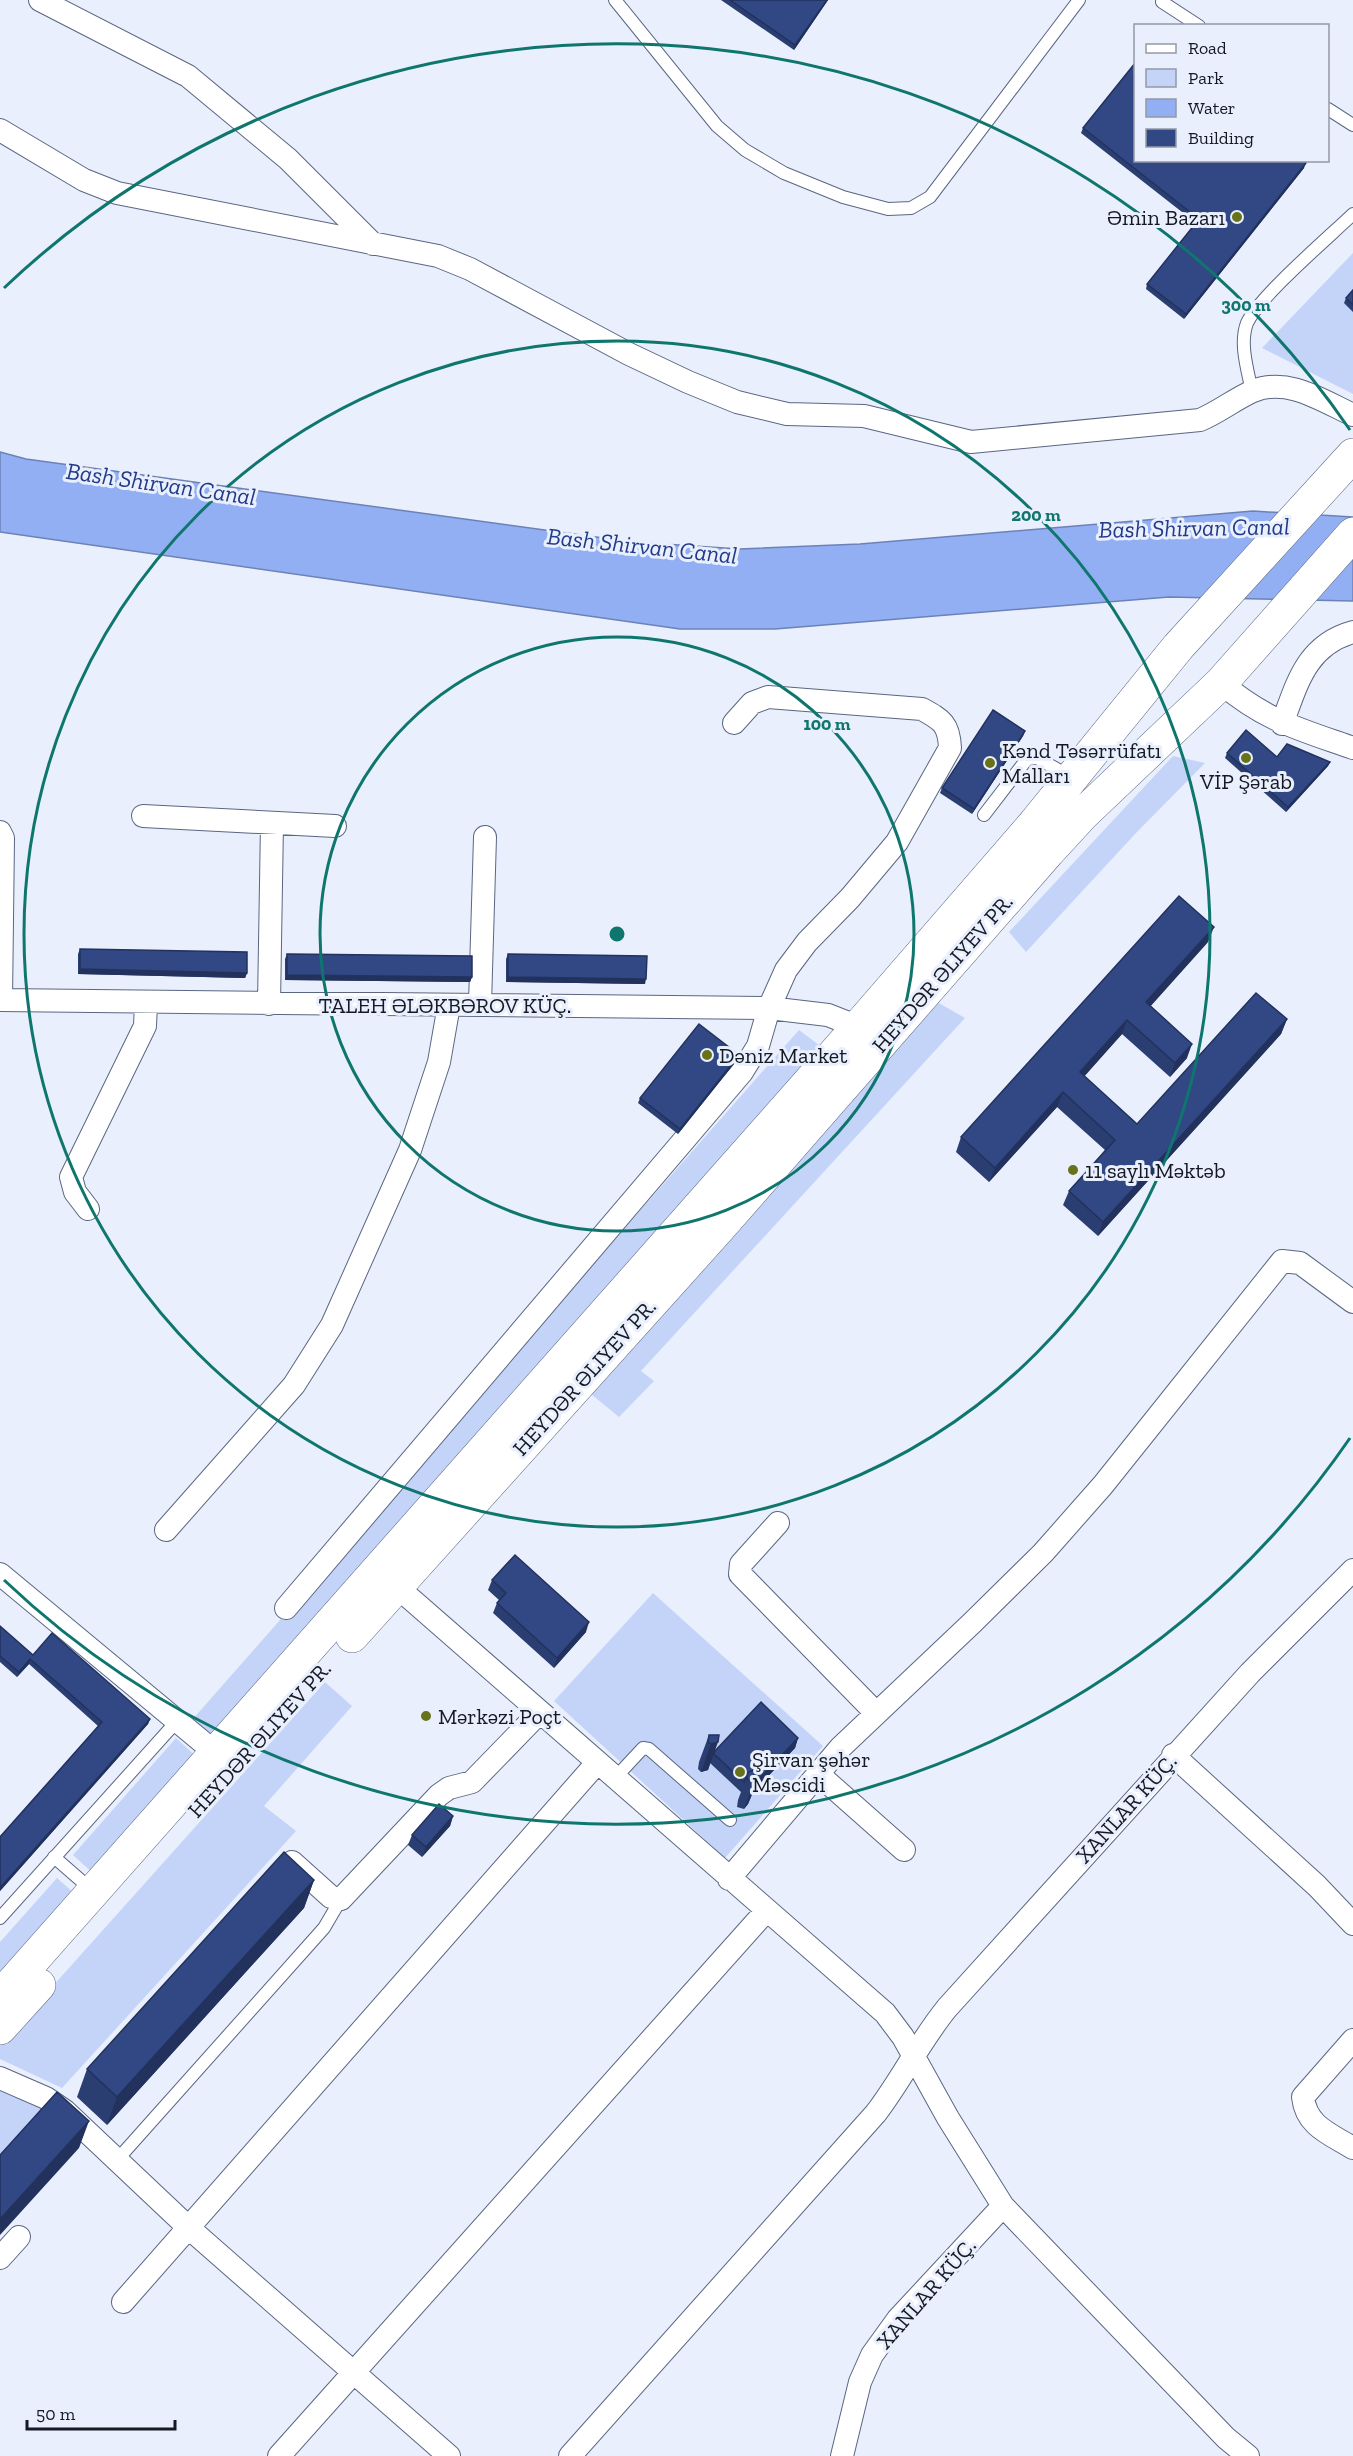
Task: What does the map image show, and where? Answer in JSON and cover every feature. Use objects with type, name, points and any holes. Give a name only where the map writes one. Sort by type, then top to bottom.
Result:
[{"type":"main road","name":"HEYDƏR ƏLIYEV PR.","points":[[0,2028],[396,1586],[871,1033],[1072,777],[1178,647],[1350,458]]},
{"type":"main road","name":"HEYDƏR ƏLIYEV PR.","points":[[0,1997],[217,1754],[871,1033],[1082,815],[1221,683],[1353,534]]},
{"type":"main road","points":[[1135,699],[1170,730]]},
{"type":"street","points":[[40,0],[188,76],[288,159],[373,244]]},
{"type":"street","points":[[0,130],[84,180],[117,193],[438,256],[470,269],[628,354],[688,382],[737,402],[787,414],[864,416],[971,442],[1200,420],[1221,411],[1252,392],[1278,385],[1303,391],[1352,414]]},
{"type":"street","points":[[1282,724],[1304,668],[1338,637],[1353,632]]},
{"type":"street","points":[[1221,683],[1255,709],[1282,724],[1353,748]]},
{"type":"street","points":[[286,1608],[742,1072],[758,1046],[769,1008],[786,970],[807,942],[850,898],[897,842],[950,748],[949,732],[939,719],[922,709],[768,697],[752,703],[734,723]]},
{"type":"street","points":[[143,816],[335,825]]},
{"type":"street","points":[[269,1004],[272,823]]},
{"type":"street","points":[[0,832],[3,838],[1,1000]]},
{"type":"street","points":[[480,1004],[485,837]]},
{"type":"street","name":"TALEH ƏLƏKBƏROV KÜÇ.","points":[[1,1000],[769,1008],[828,1016],[871,1033]]},
{"type":"street","points":[[88,1209],[75,1192],[72,1177],[145,1026],[146,1002]]},
{"type":"street","points":[[166,1530],[294,1385],[332,1325],[410,1150],[438,1062],[449,1005]]},
{"type":"street","points":[[729,1879],[817,1773],[875,1712],[972,1623],[1058,1536],[1103,1485],[1282,1261],[1300,1263],[1353,1302]]},
{"type":"street","points":[[778,1523],[741,1564],[740,1574],[875,1712]]},
{"type":"street","name":"XANLAR KÜÇ.","points":[[570,2456],[876,2113],[898,2085],[931,2028],[947,2008],[1173,1755],[1250,1673],[1353,1570]]},
{"type":"street","points":[[0,1574],[217,1754]]},
{"type":"street","points":[[396,1586],[596,1764],[885,2013],[903,2037],[913,2059],[1003,2206],[1226,2438],[1248,2456]]},
{"type":"street","points":[[291,1861],[331,1897],[341,1899],[439,1795],[478,1777],[539,1713]]},
{"type":"street","points":[[1173,1755],[1317,1886],[1353,1924]]},
{"type":"street","points":[[123,2302],[190,2229],[596,1764]]},
{"type":"street","points":[[817,1773],[904,1850]]},
{"type":"street","points":[[279,2456],[767,1910]]},
{"type":"street","points":[[1353,2040],[1303,2097],[1304,2112],[1317,2126],[1353,2148]]},
{"type":"street","points":[[0,2078],[46,2098],[65,2111],[190,2229],[449,2456]]},
{"type":"street","name":"XANLAR KÜÇ.","points":[[842,2456],[860,2382],[872,2355],[898,2319],[1003,2206]]},
{"type":"street","points":[[0,2258],[20,2237]]},
{"type":"lane","points":[[615,0],[717,126],[745,150],[804,181],[843,197],[888,208],[911,208],[930,197],[1079,0]]},
{"type":"lane","points":[[1162,2],[1195,24]]},
{"type":"lane","points":[[1329,110],[1353,125]]},
{"type":"lane","points":[[1252,392],[1244,346],[1247,323],[1265,299],[1353,214]]},
{"type":"lane","points":[[984,815],[1027,759],[1038,758],[1072,777]]},
{"type":"lane","points":[[0,1918],[177,1721]]},
{"type":"lane","points":[[615,1778],[643,1748],[649,1749],[729,1820]]},
{"type":"lane","points":[[54,1857],[94,1892]]},
{"type":"lane","points":[[117,2160],[324,1928],[341,1899]]},
{"type":"green space","points":[[1353,253],[1353,394],[1262,348]]},
{"type":"green space","points":[[1173,756],[1205,763],[1136,833],[1026,952],[1009,932]]},
{"type":"green space","points":[[937,1002],[965,1018],[641,1371],[654,1381],[619,1417],[591,1394]]},
{"type":"green space","points":[[799,1030],[827,1051],[218,1738],[192,1720]]},
{"type":"green space","points":[[653,1593],[823,1746],[725,1858],[554,1701]]},
{"type":"green space","points":[[325,1682],[352,1706],[264,1806],[296,1831],[62,2088],[0,2059],[0,2045]]},
{"type":"green space","points":[[176,1738],[198,1758],[95,1875],[73,1855]]},
{"type":"green space","points":[[57,1878],[75,1894],[0,1978],[0,1942]]},
{"type":"green space","points":[[0,2086],[44,2108],[0,2158]]},
{"type":"water","name":"Bash Shirvan Canal","points":[[0,452],[26,459],[633,542],[740,549],[860,544],[1253,511],[1353,517],[1353,601],[1169,597],[775,629],[680,629],[0,532]]},
{"type":"building","points":[[730,0],[827,0],[795,45]]},
{"type":"building","points":[[1134,64],[1134,162],[1306,163],[1186,314],[1147,284],[1199,219],[1083,128]]},
{"type":"building","points":[[1353,290],[1353,305],[1346,298]]},
{"type":"building","points":[[993,710],[1025,731],[974,809],[942,788]]},
{"type":"building","points":[[1246,730],[1277,757],[1287,744],[1330,762],[1288,807],[1227,753]]},
{"type":"building","points":[[1179,896],[1214,927],[1146,1002],[1192,1044],[1175,1063],[1127,1020],[1080,1072],[1137,1124],[1256,993],[1287,1019],[1103,1222],[1069,1191],[1115,1140],[1063,1092],[995,1168],[961,1137]]},
{"type":"building","points":[[80,949],[247,952],[247,973],[80,969]]},
{"type":"building","points":[[287,954],[472,956],[472,977],[287,975]]},
{"type":"building","points":[[508,954],[647,956],[646,979],[508,977]]},
{"type":"building","points":[[699,1024],[739,1055],[680,1129],[640,1098]]},
{"type":"building","points":[[515,1555],[589,1622],[557,1658],[497,1603],[506,1593],[492,1580]]},
{"type":"building","points":[[0,1626],[33,1655],[52,1633],[150,1719],[0,1888],[0,1837],[102,1722],[30,1659],[19,1672],[0,1656]]},
{"type":"building","points":[[761,1702],[798,1738],[756,1782],[758,1776],[755,1770],[748,1772],[744,1782],[714,1754]]},
{"type":"building","points":[[709,1735],[719,1735],[718,1742],[711,1744],[708,1742]]},
{"type":"building","points":[[755,1770],[758,1776],[754,1782],[747,1779],[748,1772]]},
{"type":"building","points":[[439,1804],[453,1816],[426,1847],[412,1835]]},
{"type":"building","points":[[284,1852],[314,1880],[117,2097],[87,2069]]},
{"type":"building","points":[[57,2092],[89,2121],[0,2219],[0,2155]]},
{"type":"place","name":"Əmin Bazarı","points":[[1237,217]]},
{"type":"place","name":"VİP Şərab","points":[[1246,758]]},
{"type":"place","name":"Kənd Təsərrüfatı Malları","points":[[990,763]]},
{"type":"place","name":"Dəniz Market","points":[[707,1055]]},
{"type":"place","name":"11 saylı Məktəb","points":[[1073,1170]]},
{"type":"place","name":"Mərkəzi Poçt","points":[[426,1716]]},
{"type":"place","name":"Şirvan şəhər Məscidi","points":[[740,1772]]}]
